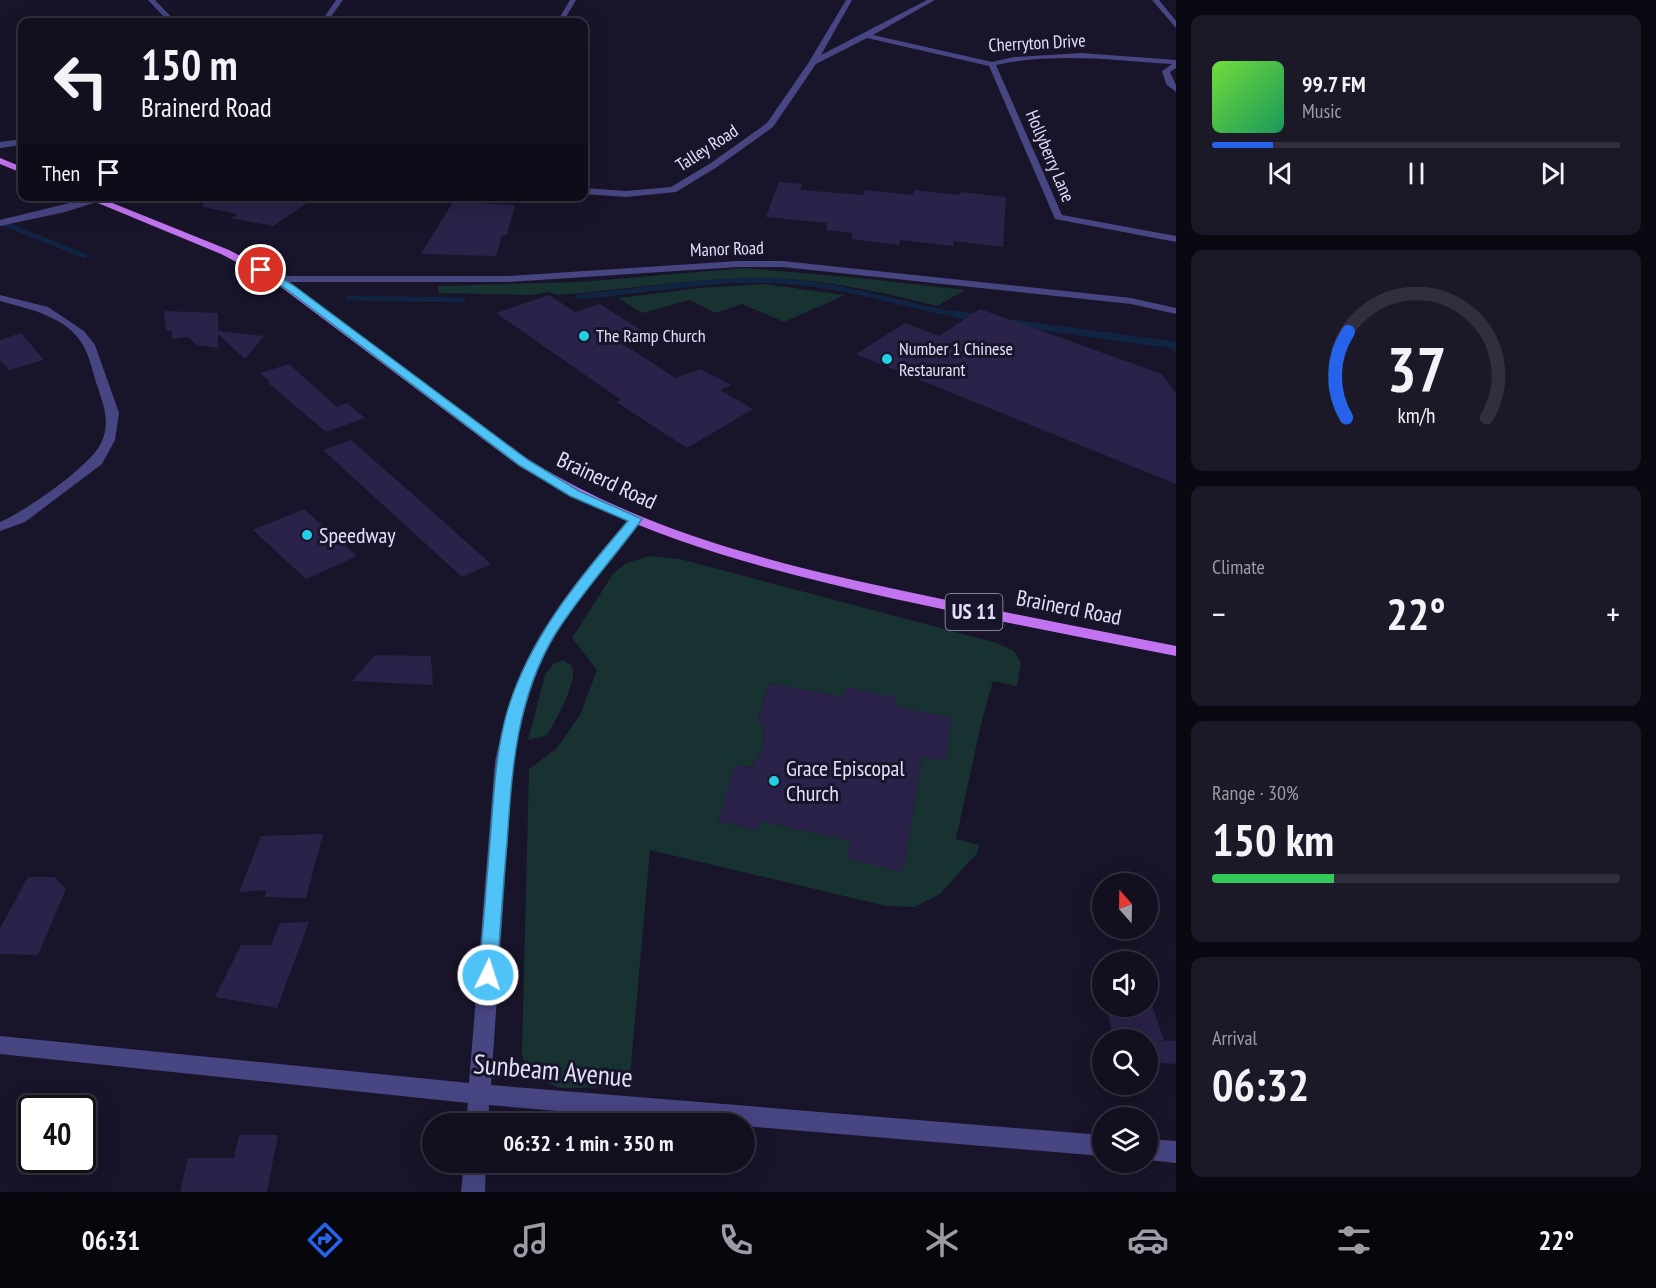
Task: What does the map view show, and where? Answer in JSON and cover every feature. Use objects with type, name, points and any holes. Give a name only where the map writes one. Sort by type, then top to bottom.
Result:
[{"type":"main road","points":[[0,161],[18,168]]},
{"type":"main road","name":"Brainerd Road","points":[[98,201],[225,252],[277,279],[524,463],[575,493],[636,519],[704,545],[808,574],[980,613],[1176,651]]},
{"type":"street","points":[[151,0],[169,18]]},
{"type":"street","points":[[327,18],[340,0]]},
{"type":"street","points":[[562,18],[573,0]]},
{"type":"street","name":"Talley Road","points":[[588,191],[626,194],[673,190],[714,165],[770,125],[813,62],[849,0]]},
{"type":"street","name":"Talley Road","points":[[813,62],[932,0]]},
{"type":"street","points":[[1155,0],[1176,26]]},
{"type":"street","name":"Cherryton Drive","points":[[866,36],[992,63],[1014,59],[1081,55],[1176,64]]},
{"type":"street","name":"Hollyberry Lane","points":[[992,63],[1058,217],[1176,239]]},
{"type":"street","points":[[1176,64],[1166,71],[1170,84],[1176,90]]},
{"type":"street","points":[[0,145],[18,143]]},
{"type":"street","points":[[0,145],[18,147]]},
{"type":"street","points":[[0,223],[80,201]]},
{"type":"street","name":"Manor Road","points":[[277,279],[508,279],[726,264],[783,264],[1131,301],[1176,311]]},
{"type":"street","points":[[0,298],[44,309],[80,333],[89,345],[113,414],[109,440],[97,461],[20,519],[0,527]]},
{"type":"street","points":[[478,1113],[504,761],[514,715],[548,635],[605,556],[636,519]]},
{"type":"street","name":"Sunbeam Avenue","points":[[0,1045],[479,1094],[1092,1145]]},
{"type":"street","points":[[1158,1151],[1176,1152]]},
{"type":"street","points":[[473,1192],[474,1173]]},
{"type":"green space","points":[[745,268],[965,290],[937,306],[874,291],[831,284],[766,278],[688,282],[557,295],[547,292],[532,295],[438,293],[438,286],[581,282]]},
{"type":"green space","points":[[764,284],[845,295],[784,322],[742,304],[716,313],[690,300],[642,313],[618,298],[699,288]]},
{"type":"green space","points":[[650,556],[680,559],[997,643],[1014,651],[1021,662],[1017,686],[993,681],[981,724],[956,839],[979,845],[978,852],[940,894],[914,907],[886,906],[650,850],[629,1087],[559,1088],[527,1074],[522,1054],[529,769],[556,749],[580,715],[597,670],[572,638],[613,574],[626,563]],"holes":[[[769,683],[843,697],[846,687],[896,697],[895,706],[951,718],[945,761],[922,756],[903,871],[851,841],[760,821],[758,830],[718,821],[735,765],[751,767],[763,748],[764,723],[758,721]]]},
{"type":"green space","points":[[563,660],[571,665],[573,670],[571,685],[564,704],[546,736],[528,740],[545,675],[554,663]]},
{"type":"building","points":[[779,182],[802,184],[800,190],[863,195],[865,190],[913,195],[914,190],[1006,197],[1003,247],[954,241],[953,246],[900,240],[899,245],[851,239],[853,233],[826,230],[827,223],[766,217]]},
{"type":"building","points":[[204,201],[310,201],[273,226],[231,218],[238,214],[203,207]]},
{"type":"building","points":[[453,202],[515,205],[507,235],[502,235],[496,256],[421,254]]},
{"type":"building","points":[[549,295],[575,312],[600,304],[647,334],[621,343],[676,378],[700,369],[731,385],[720,390],[753,409],[687,448],[616,402],[621,400],[496,313]]},
{"type":"building","points":[[980,309],[1162,374],[1176,394],[1176,484],[856,354],[905,323],[939,336]]},
{"type":"building","points":[[164,311],[218,313],[218,331],[264,336],[245,359],[218,334],[218,348],[197,345],[188,337],[172,339],[172,332],[166,330]]},
{"type":"building","points":[[21,333],[44,360],[9,370],[0,360],[0,340]]},
{"type":"building","points":[[289,364],[337,407],[347,403],[365,418],[326,432],[267,382],[269,381],[260,373]]},
{"type":"building","points":[[351,440],[491,564],[462,577],[323,450]]},
{"type":"building","points":[[304,509],[357,556],[306,579],[253,530]]},
{"type":"building","points":[[375,655],[431,656],[433,685],[352,681]]},
{"type":"building","name":"Grace Episcopal Church","points":[[769,683],[843,697],[845,687],[897,697],[895,706],[952,718],[945,761],[922,756],[903,872],[847,859],[851,841],[760,821],[758,830],[718,821],[735,764],[751,768],[763,748],[764,723],[758,722]]},
{"type":"building","points":[[323,834],[306,898],[265,897],[266,890],[239,892],[261,836]]},
{"type":"building","points":[[28,877],[54,877],[66,889],[38,955],[0,954],[0,928]]},
{"type":"building","points":[[309,922],[277,1008],[215,997],[241,945],[271,945],[280,923]]},
{"type":"building","points":[[1109,1017],[1156,1017],[1164,1040],[1158,1040],[1158,1029],[1111,1029]]},
{"type":"building","points":[[1158,1040],[1176,1041],[1176,1064],[1158,1063]]},
{"type":"building","points":[[239,1135],[278,1135],[267,1192],[180,1192],[188,1158],[234,1158]]},
{"type":"waterway","points":[[0,222],[85,256]]},
{"type":"waterway","points":[[578,297],[712,282],[766,280],[815,284],[964,316]]},
{"type":"waterway","points":[[349,298],[463,300]]},
{"type":"waterway","points":[[955,314],[978,318]]},
{"type":"waterway","points":[[1012,323],[1174,345],[1176,349]]},
{"type":"place","name":"The Ramp Church","points":[[584,336]]},
{"type":"place","name":"Number 1 Chinese Restaurant","points":[[887,359]]},
{"type":"place","name":"Speedway","points":[[307,535]]},
{"type":"place","name":"Grace Episcopal Church","points":[[774,781]]},
{"type":"route","points":[[261,270],[289,287],[548,479],[604,507],[636,519],[605,556],[548,635],[514,715],[504,761],[488,975]]}]
